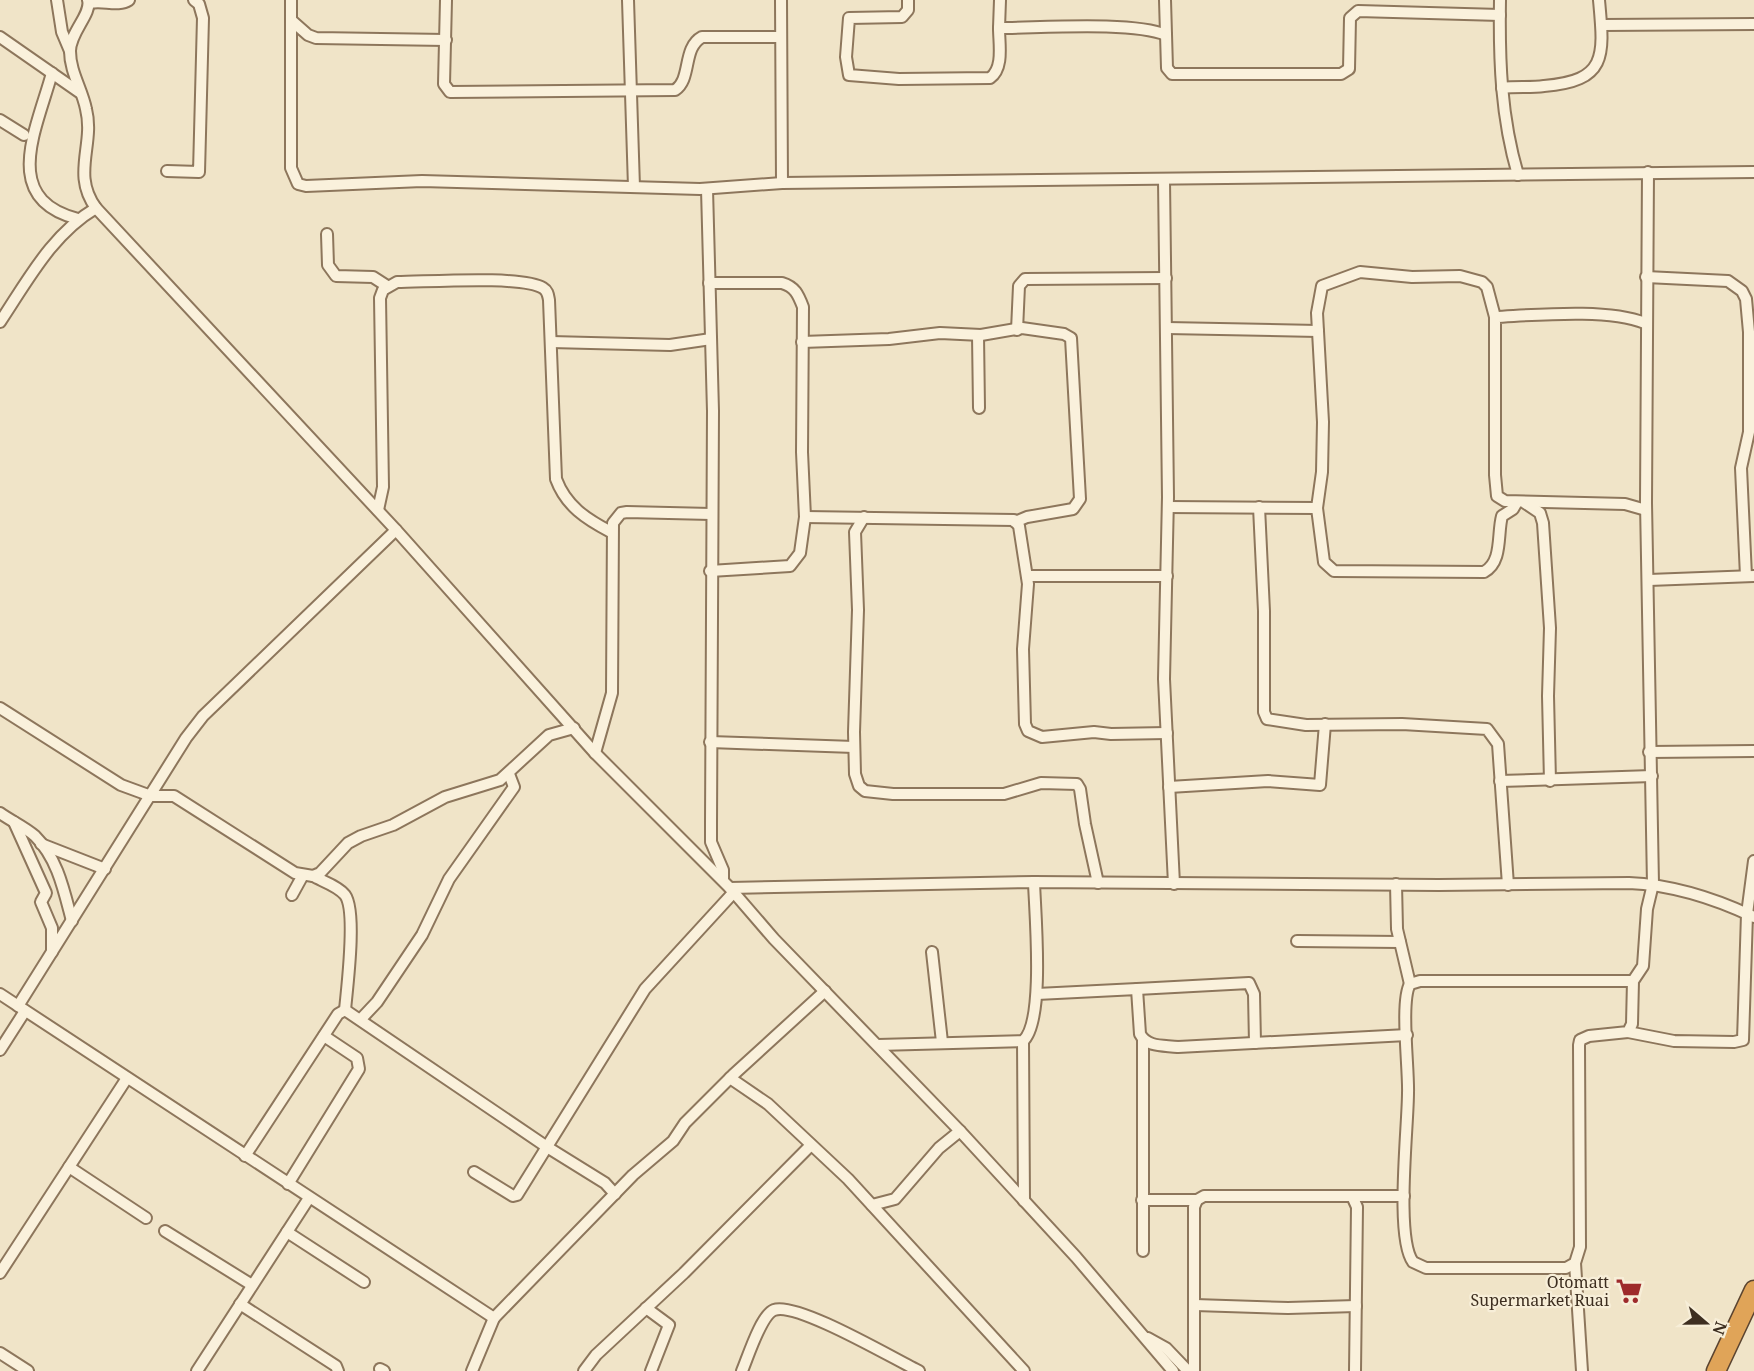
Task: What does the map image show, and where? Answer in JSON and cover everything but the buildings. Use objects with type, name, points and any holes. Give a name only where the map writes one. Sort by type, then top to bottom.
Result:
[{"type":"highway","points":[[1716,1371],[1754,1290]]},
{"type":"street","points":[[57,0],[62,32],[70,51],[79,92],[87,109],[84,185],[96,208],[378,510],[595,753],[729,887],[861,1030],[960,1131],[1173,1371]]},
{"type":"street","points":[[70,51],[72,37],[89,2],[105,0],[125,3],[129,0]]},
{"type":"street","points":[[167,171],[199,172],[203,18],[199,4],[194,0]]},
{"type":"street","points":[[291,0],[291,168],[298,184],[306,186],[422,181],[707,189],[782,183],[1754,172]]},
{"type":"street","points":[[446,0],[444,84],[450,92],[631,92],[678,88],[682,85],[690,51],[702,37],[780,37]]},
{"type":"street","points":[[628,0],[634,187]]},
{"type":"street","points":[[780,0],[782,183]]},
{"type":"street","points":[[908,0],[908,10],[902,17],[849,18],[846,57],[849,75],[899,79],[990,78],[997,73],[999,65],[1000,0]]},
{"type":"street","points":[[1165,0],[1167,68],[1172,74],[1341,74],[1349,69],[1352,0]]},
{"type":"street","points":[[1500,0],[1502,88],[1506,136],[1518,175]]},
{"type":"street","points":[[1502,88],[1520,85],[1545,87],[1587,76],[1595,70],[1598,63],[1602,25],[1599,0]]},
{"type":"street","points":[[1352,14],[1358,11],[1500,15]]},
{"type":"street","points":[[291,20],[308,35],[316,38],[446,40]]},
{"type":"street","points":[[1602,25],[1754,24]]},
{"type":"street","points":[[999,28],[1127,28],[1147,29],[1166,35]]},
{"type":"street","points":[[0,37],[79,92]]},
{"type":"street","points":[[19,150],[24,135],[46,93],[52,73]]},
{"type":"street","points":[[0,120],[24,135]]},
{"type":"street","points":[[1628,1032],[1632,1024],[1633,981],[1642,970],[1647,909],[1653,884],[1646,510],[1645,323],[1648,172]]},
{"type":"street","points":[[1164,180],[1167,278],[1168,507],[1164,658],[1174,884]]},
{"type":"street","points":[[21,188],[35,203],[47,210],[78,219]]},
{"type":"street","points":[[707,189],[711,339],[711,842],[729,887]]},
{"type":"street","points":[[0,322],[51,246],[78,219],[96,208]]},
{"type":"street","points":[[327,234],[328,265],[336,276],[373,277],[387,286]]},
{"type":"street","points":[[1521,502],[1502,516],[1494,564],[1484,572],[1334,571],[1324,562],[1317,508],[1322,472],[1323,422],[1318,292],[1322,286],[1360,272],[1474,279],[1482,282],[1487,287],[1495,317],[1497,496],[1505,501],[1625,504],[1646,510]]},
{"type":"street","points":[[1646,277],[1718,279],[1734,284],[1746,299],[1752,332],[1749,432],[1741,468],[1750,576],[1649,580]]},
{"type":"street","points":[[1017,330],[1019,286],[1025,279],[1167,278]]},
{"type":"street","points":[[378,510],[383,487],[380,298],[387,286],[396,282],[516,282],[541,286],[547,291],[549,300],[556,479],[562,495],[592,522],[611,532]]},
{"type":"street","points":[[710,283],[782,283],[791,286],[798,294],[802,307],[805,517],[800,553],[790,566],[710,572]]},
{"type":"street","points":[[1495,317],[1578,315],[1627,318],[1645,323]]},
{"type":"street","points":[[1167,328],[1318,330]]},
{"type":"street","points":[[802,342],[889,339],[940,333],[978,335],[1033,329],[1071,338],[1080,499],[1073,509],[1027,517],[1015,522]]},
{"type":"street","points":[[978,335],[979,408]]},
{"type":"street","points":[[550,342],[670,345],[711,339]]},
{"type":"street","points":[[1521,502],[1540,513],[1543,523],[1550,628],[1548,696],[1550,781]]},
{"type":"street","points":[[1168,507],[1317,508]]},
{"type":"street","points":[[1259,507],[1264,611],[1264,712],[1268,719],[1275,722],[1402,724],[1487,729],[1498,744],[1508,885]]},
{"type":"street","points":[[595,753],[612,693],[611,532],[616,517],[627,512],[711,514]]},
{"type":"street","points":[[805,517],[1005,518],[1015,522],[1019,526],[1027,576],[1023,659],[1025,724],[1028,731],[1042,736],[1094,732],[1167,733]]},
{"type":"street","points":[[838,517],[855,532]]},
{"type":"street","points":[[864,517],[855,532],[858,610],[854,747],[855,774],[859,786],[865,791],[893,794],[1004,794],[1041,783],[1077,784],[1080,789],[1085,825],[1098,883]]},
{"type":"street","points":[[0,1050],[52,952],[186,738],[203,716],[396,530]]},
{"type":"street","points":[[1027,576],[1167,576]]},
{"type":"street","points":[[0,708],[121,784],[151,796],[174,796],[295,873],[308,876],[343,892],[348,901],[351,945],[345,1010]]},
{"type":"street","points":[[1169,787],[1268,781],[1320,785],[1325,724]]},
{"type":"street","points":[[292,895],[308,876],[320,873],[348,843],[393,825],[445,796],[486,785],[509,774],[549,735],[574,728]]},
{"type":"street","points":[[710,742],[854,747]]},
{"type":"street","points":[[1649,752],[1754,751]]},
{"type":"street","points":[[361,1019],[377,1002],[422,934],[449,879],[514,788],[509,774]]},
{"type":"street","points":[[1500,782],[1652,776]]},
{"type":"street","points":[[0,813],[35,836],[41,844],[63,882],[72,921]]},
{"type":"street","points":[[14,822],[46,893],[41,902],[52,928],[52,952]]},
{"type":"street","points":[[41,844],[105,869]]},
{"type":"street","points":[[1582,1371],[1575,1263],[1581,1247],[1580,1040],[1589,1036],[1628,1032],[1674,1041],[1734,1042],[1743,1040],[1754,861]]},
{"type":"street","points":[[1024,1201],[1023,1041],[1032,1030],[1037,994],[1034,882]]},
{"type":"street","points":[[474,1172],[513,1196],[517,1195],[645,989],[729,887],[1034,882],[1653,884],[1704,896],[1750,915]]},
{"type":"street","points":[[1396,884],[1397,929],[1410,984],[1406,1000],[1408,1092],[1404,1196],[1408,1256],[1418,1265],[1426,1268],[1566,1268],[1575,1263]]},
{"type":"street","points":[[1297,941],[1400,942]]},
{"type":"street","points":[[932,952],[942,1042]]},
{"type":"street","points":[[1410,984],[1420,981],[1633,981]]},
{"type":"street","points":[[1037,994],[1249,983],[1254,994],[1255,1043]]},
{"type":"street","points":[[1137,989],[1140,1034],[1143,1040],[1143,1251]]},
{"type":"street","points":[[472,1371],[494,1318],[615,1194],[673,1141],[685,1123],[730,1078],[825,991]]},
{"type":"street","points":[[0,994],[494,1318]]},
{"type":"street","points":[[345,1010],[548,1148],[605,1183],[615,1194]]},
{"type":"street","points":[[244,1156],[338,1014],[345,1010]]},
{"type":"street","points":[[1143,1040],[1150,1044],[1178,1047],[1407,1035]]},
{"type":"street","points":[[288,1184],[359,1070],[357,1058],[324,1036]]},
{"type":"street","points":[[878,1045],[1023,1041]]},
{"type":"street","points":[[0,1273],[127,1078]]},
{"type":"street","points":[[730,1078],[768,1104],[872,1205],[1022,1370]]},
{"type":"street","points":[[872,1205],[895,1199],[939,1148],[960,1131]]},
{"type":"street","points":[[584,1371],[596,1355],[811,1145]]},
{"type":"street","points":[[69,1167],[146,1218]]},
{"type":"street","points":[[1142,1200],[1197,1200],[1204,1196],[1404,1196]]},
{"type":"street","points":[[1352,1196],[1357,1207],[1355,1371]]},
{"type":"street","points":[[1357,1207],[1367,1196]]},
{"type":"street","points":[[197,1371],[309,1198]]},
{"type":"street","points":[[1194,1371],[1194,1207],[1197,1200]]},
{"type":"street","points":[[165,1231],[252,1285]]},
{"type":"street","points":[[287,1232],[364,1282]]},
{"type":"street","points":[[240,1304],[336,1366],[339,1371]]},
{"type":"street","points":[[1195,1305],[1288,1308],[1356,1306]]},
{"type":"street","points":[[646,1308],[669,1325],[651,1371]]},
{"type":"street","points":[[742,1371],[765,1318],[775,1310],[784,1308],[832,1325],[919,1371]]},
{"type":"street","points":[[1140,1333],[1166,1348],[1188,1371]]},
{"type":"street","points":[[0,1353],[28,1371]]},
{"type":"place","name":"Otomatt Supermarket Ruai","points":[[1629,1291]]}]
